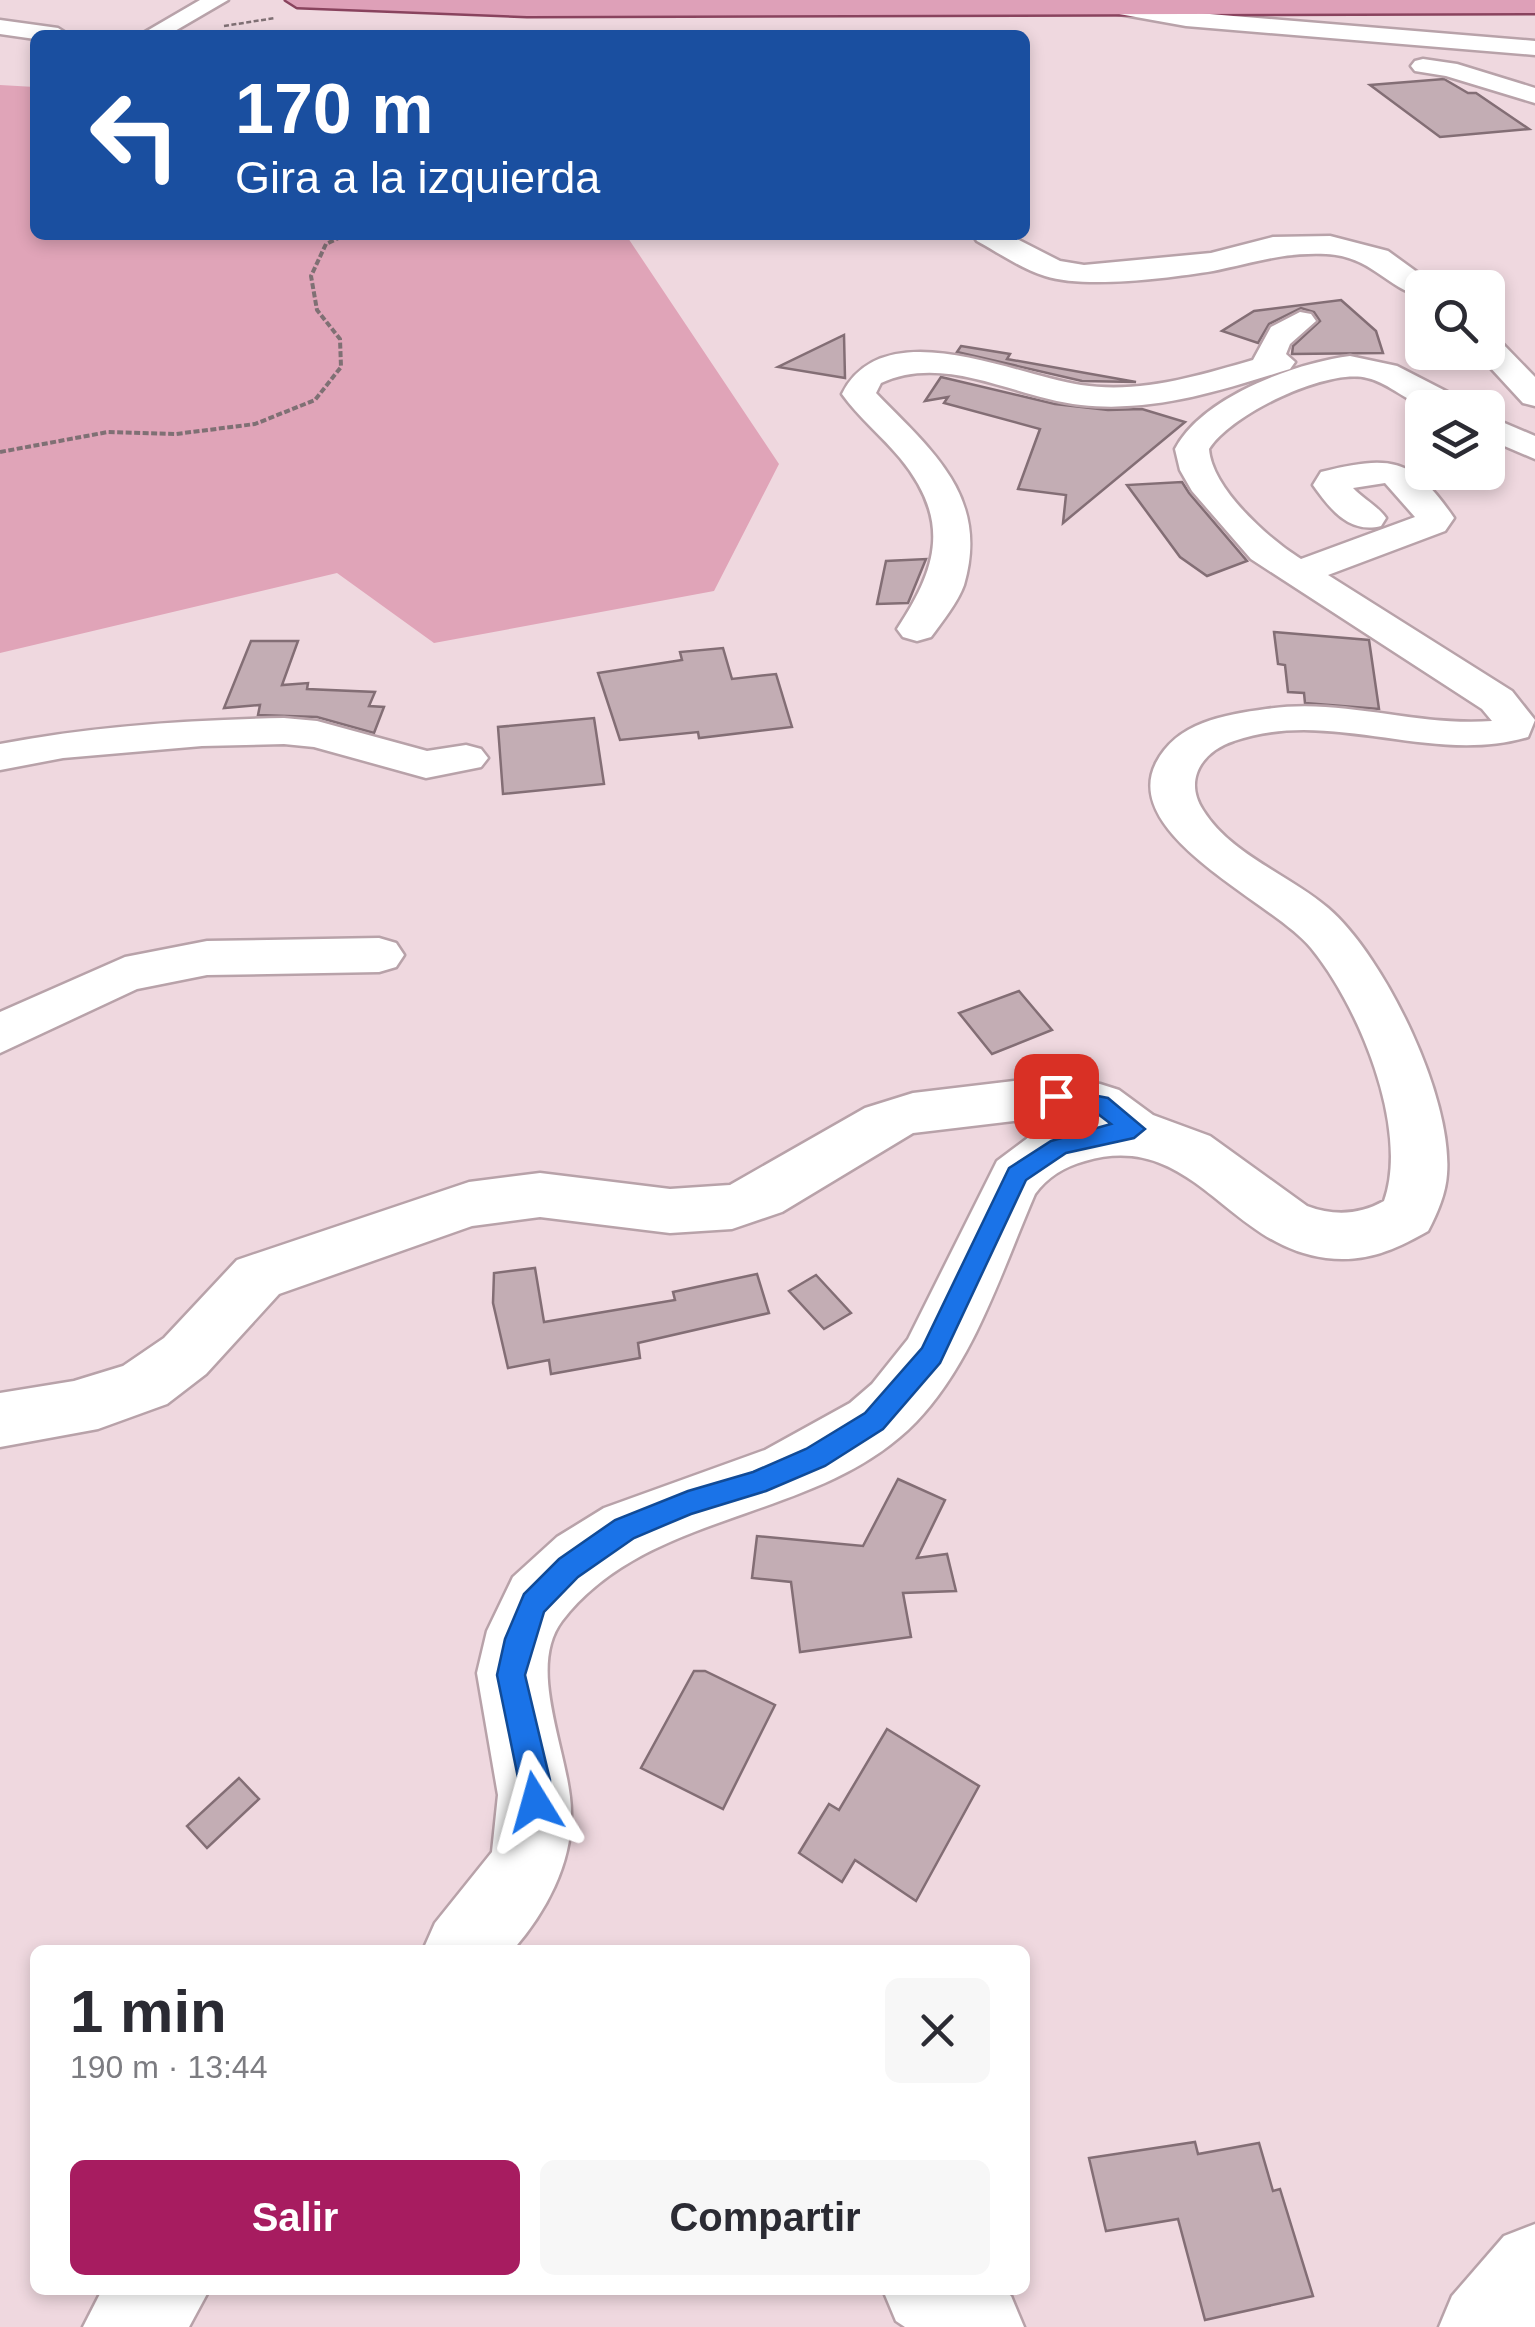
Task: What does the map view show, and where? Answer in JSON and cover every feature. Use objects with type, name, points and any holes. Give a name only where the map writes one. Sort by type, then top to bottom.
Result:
[{"type":"main road","points":[[297,0],[526,9],[1535,6]]},
{"type":"street","points":[[160,2],[213,2]]},
{"type":"street","points":[[160,30],[213,2]]},
{"type":"street","points":[[1116,7],[1186,19],[1535,48]]},
{"type":"street","points":[[0,27],[30,31]]},
{"type":"street","points":[[1410,55],[1426,68],[1449,69],[1535,96]]},
{"type":"street","points":[[1368,56],[1535,63]]},
{"type":"street","points":[[997,240],[1052,269],[1084,274],[1212,262],[1273,246],[1330,245],[1378,257],[1405,275]]},
{"type":"street","points":[[1268,364],[1270,346],[1281,332],[1300,321]]},
{"type":"street","points":[[917,629],[944,587],[952,537],[945,494],[912,450],[859,394],[867,377],[898,362],[940,364],[1022,379],[1079,395],[1142,397],[1200,386],[1268,364],[1307,358],[1362,365],[1424,390]]},
{"type":"street","points":[[0,1420],[111,1399],[149,1385],[182,1359],[236,1294],[258,1277],[469,1204],[540,1195],[670,1211],[732,1207],[762,1196],[884,1122],[913,1113],[1056,1096],[1100,1104],[1134,1129],[1164,1137],[1194,1152],[1246,1196],[1283,1220],[1320,1234],[1369,1235],[1408,1215],[1420,1171],[1416,1126],[1404,1082],[1353,970],[1326,933],[1299,906],[1216,854],[1194,834],[1180,812],[1172,778],[1184,753],[1211,732],[1267,720],[1321,717],[1456,735],[1494,735],[1513,728],[1515,722],[1497,700],[1255,544],[1195,470],[1191,452],[1197,435],[1267,392],[1318,369],[1341,364]]},
{"type":"street","points":[[1505,365],[1535,396]]},
{"type":"street","points":[[1505,434],[1535,449]]},
{"type":"street","points":[[1298,572],[1436,518],[1398,476],[1389,472],[1334,480],[1331,485],[1355,512],[1368,518]]},
{"type":"street","points":[[0,757],[63,744],[202,732],[284,731],[317,734],[426,765],[466,758]]},
{"type":"street","points":[[0,1034],[125,974],[207,958],[378,955]]},
{"type":"street","points":[[466,1945],[522,1873],[536,1823],[535,1780],[511,1675],[519,1639],[534,1604],[568,1568],[618,1532],[673,1508],[756,1483],[816,1457],[874,1421],[931,1355],[1018,1174],[1058,1147],[1134,1129]]},
{"type":"street","points":[[1484,2327],[1535,2268]]},
{"type":"street","points":[[127,2327],[160,2295]]},
{"type":"street","points":[[933,2295],[980,2327]]},
{"type":"path","points":[[211,30],[276,18]]},
{"type":"path","points":[[0,452],[108,432],[176,434],[255,424],[315,400],[341,367],[340,339],[317,310],[311,276],[326,244],[334,240]]},
{"type":"shaded area","points":[[0,85],[30,87],[30,240],[629,240],[779,464],[714,591],[434,643],[337,573],[0,653]]},
{"type":"building","points":[[1444,79],[1468,93],[1476,93],[1529,129],[1440,137],[1370,85]]},
{"type":"building","points":[[1341,300],[1376,331],[1383,353],[1292,354],[1293,346],[1320,321],[1314,312],[1301,308],[1269,324],[1258,343],[1222,331],[1254,311]]},
{"type":"building","points":[[844,335],[845,378],[778,367]]},
{"type":"building","points":[[961,346],[1010,354],[1007,359],[1136,382],[1082,381],[957,352]]},
{"type":"building","points":[[941,377],[1055,404],[1142,409],[1185,422],[1063,523],[1066,495],[1018,489],[1040,429],[944,403],[948,397],[925,401]]},
{"type":"building","points":[[1182,482],[1247,561],[1207,576],[1180,557],[1127,485]]},
{"type":"building","points":[[926,559],[908,603],[877,604],[886,561]]},
{"type":"building","points":[[1274,632],[1369,640],[1379,709],[1305,703],[1304,693],[1288,692],[1285,665],[1278,664]]},
{"type":"building","points":[[251,641],[298,641],[282,685],[308,683],[307,689],[375,692],[369,706],[384,707],[374,733],[317,717],[258,715],[260,705],[224,708]]},
{"type":"building","points":[[723,648],[732,679],[776,674],[792,727],[699,738],[698,732],[620,740],[598,673],[682,660],[680,652]]},
{"type":"building","points":[[594,718],[604,784],[503,794],[498,727]]},
{"type":"building","points":[[1019,991],[1052,1030],[992,1054],[959,1013]]},
{"type":"building","points":[[535,1268],[544,1322],[675,1300],[673,1292],[757,1274],[769,1313],[638,1343],[640,1358],[551,1374],[549,1360],[508,1368],[493,1303],[494,1273]]},
{"type":"building","points":[[816,1275],[851,1313],[824,1329],[789,1291]]},
{"type":"building","points":[[898,1479],[945,1500],[917,1558],[947,1554],[956,1591],[903,1593],[911,1637],[800,1652],[791,1582],[752,1578],[757,1536],[863,1546]]},
{"type":"building","points":[[694,1671],[705,1671],[775,1705],[723,1809],[641,1768]]},
{"type":"building","points":[[887,1729],[979,1786],[916,1901],[855,1860],[842,1882],[799,1853],[829,1804],[839,1810]]},
{"type":"building","points":[[239,1778],[259,1799],[207,1848],[187,1826]]},
{"type":"building","points":[[1195,2142],[1198,2154],[1259,2143],[1273,2191],[1280,2189],[1313,2296],[1205,2320],[1178,2219],[1106,2231],[1089,2158]]},
{"type":"route","points":[[535,1802],[535,1780],[511,1675],[519,1639],[534,1604],[568,1568],[624,1529],[688,1503],[756,1483],[816,1457],[874,1421],[931,1355],[1018,1174],[1058,1147],[1134,1129],[1100,1104],[1056,1096]]}]
